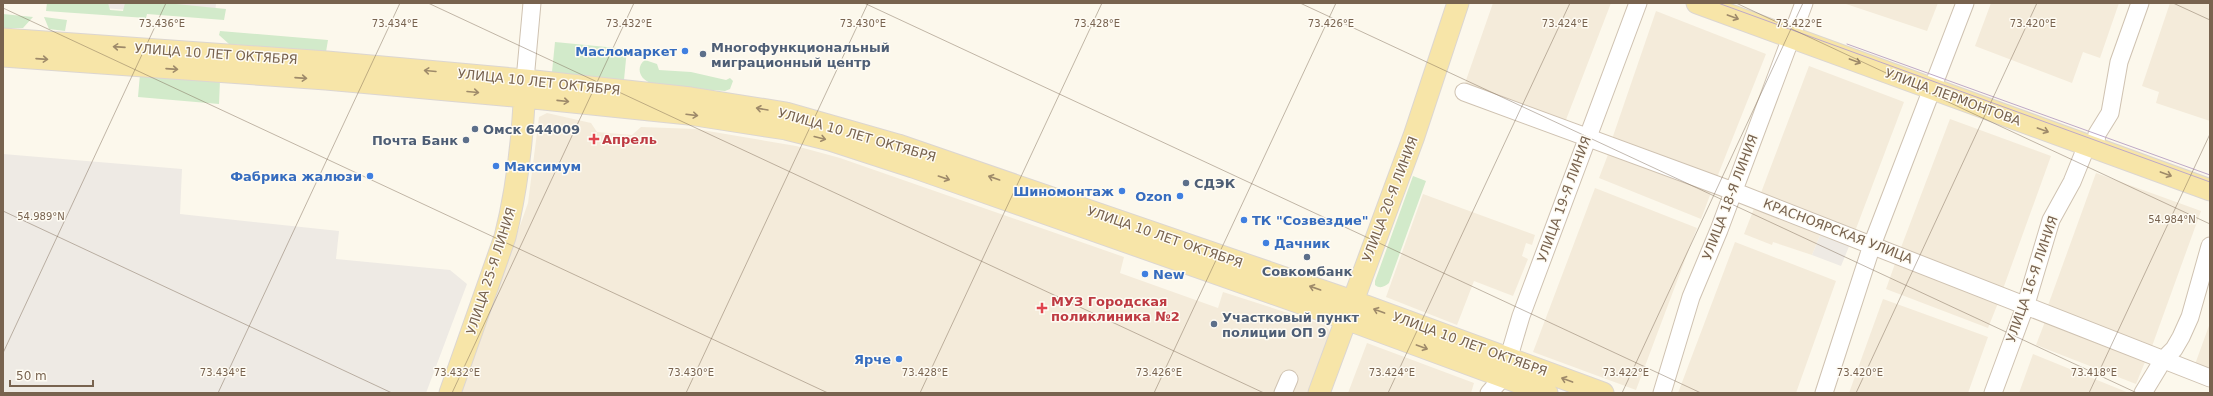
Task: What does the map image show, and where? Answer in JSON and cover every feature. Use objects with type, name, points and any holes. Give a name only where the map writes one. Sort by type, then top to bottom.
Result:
[{"type":"main road","name":"УЛИЦА 20-Я ЛИНИЯ","points":[[1319,393],[1414,136],[1458,3]]},
{"type":"main road","name":"УЛИЦА ЛЕРМОНТОВА","points":[[1697,3],[2210,190]]},
{"type":"main road","name":"УЛИЦА 10 ЛЕТ ОКТЯБРЯ","points":[[3,39],[327,62],[525,88]]},
{"type":"main road","name":"УЛИЦА 10 ЛЕТ ОКТЯБРЯ","points":[[3,56],[334,80],[525,88],[698,99],[786,113],[886,141],[1507,368],[1603,393]]},
{"type":"main road","name":"УЛИЦА 25-Я ЛИНИЯ","points":[[450,393],[505,237],[512,212],[519,171],[525,88]]},
{"type":"main road","name":"УЛИЦА 10 ЛЕТ ОКТЯБРЯ","points":[[1507,368],[1547,393]]},
{"type":"street","name":"УЛИЦА 25-Я ЛИНИЯ","points":[[525,88],[532,3]]},
{"type":"street","name":"УЛИЦА 19-Я ЛИНИЯ","points":[[1489,393],[1507,368],[1521,316],[1638,3]]},
{"type":"street","name":"УЛИЦА 18-Я ЛИНИЯ","points":[[1662,393],[1691,297],[1719,230],[1804,3]]},
{"type":"street","points":[[1824,393],[1872,245],[1933,90],[1965,3]]},
{"type":"street","name":"УЛИЦА 16-Я ЛИНИЯ","points":[[1993,393],[2026,304],[2051,220],[2097,134],[2110,113],[2118,62],[2140,3]]},
{"type":"street","name":"КРАСНОЯРСКАЯ УЛИЦА","points":[[1464,92],[1733,191],[2026,304],[2045,314],[2210,378]]},
{"type":"street","points":[[2143,393],[2163,360],[2174,349],[2190,316],[2210,246]]},
{"type":"shaded area","points":[[42,3],[216,3],[215,17]]},
{"type":"shaded area","points":[[1493,3],[1611,3],[1564,125],[1464,86]]},
{"type":"shaded area","points":[[1843,3],[1938,3],[1927,31]]},
{"type":"shaded area","points":[[1991,3],[2119,3],[2100,58],[2083,52],[2072,83],[1975,46]]},
{"type":"shaded area","points":[[2170,3],[2210,3],[2210,121],[2156,103],[2159,92],[2142,86]]},
{"type":"shaded area","points":[[1656,11],[1766,54],[1716,180],[1611,142]]},
{"type":"shaded area","points":[[1809,66],[1904,102],[1854,234],[1759,198]]},
{"type":"shaded area","points":[[547,113],[591,123],[597,132],[632,135],[641,127],[696,129],[796,146],[840,158],[1124,257],[1120,273],[1218,308],[1223,292],[1325,325],[1330,331],[1331,340],[1310,393],[461,393],[528,203],[539,117]]},
{"type":"shaded area","points":[[1950,119],[2051,156],[2003,289],[1900,250]]},
{"type":"shaded area","points":[[1609,152],[1712,190],[1701,219],[1599,178]]},
{"type":"shaded area","points":[[3,154],[182,169],[180,214],[339,231],[336,259],[450,270],[467,284],[426,393],[3,393]]},
{"type":"shaded area","points":[[2096,173],[2201,211],[2151,349],[2046,311]]},
{"type":"shaded area","points":[[1595,188],[1697,228],[1636,390],[1533,352]]},
{"type":"shaded area","points":[[1423,194],[1535,235],[1532,245],[1526,243],[1522,256],[1528,259],[1513,296],[1474,281],[1457,325],[1386,297]]},
{"type":"shaded area","points":[[1755,206],[1821,233],[1812,255],[1773,242],[1772,245],[1744,234]]},
{"type":"shaded area","points":[[1821,233],[1850,244],[1841,266],[1812,255]]},
{"type":"shaded area","points":[[1735,242],[1836,281],[1796,393],[1678,393]]},
{"type":"shaded area","points":[[1897,258],[2000,298],[1988,328],[1886,289]]},
{"type":"shaded area","points":[[1883,299],[1988,337],[1968,393],[1849,393]]},
{"type":"shaded area","points":[[2046,319],[2147,357],[2136,384],[2036,345]]},
{"type":"shaded area","points":[[2210,323],[2210,373],[2194,367]]},
{"type":"shaded area","points":[[1367,343],[1474,383],[1471,393],[1348,393]]},
{"type":"shaded area","points":[[2033,354],[2129,393],[2019,393]]},
{"type":"green space","points":[[47,3],[108,3],[110,10],[123,11],[125,3],[166,3],[226,9],[224,20],[147,14],[146,18],[46,11]]},
{"type":"green space","points":[[3,14],[33,17],[23,28],[3,28]]},
{"type":"green space","points":[[44,17],[67,20],[65,31],[49,29]]},
{"type":"green space","points":[[220,31],[328,40],[326,52],[229,44],[219,35]]},
{"type":"green space","points":[[555,42],[627,49],[624,80],[552,72]]},
{"type":"green space","points":[[645,60],[657,64],[659,70],[691,72],[726,80],[730,78],[733,81],[730,89],[725,91],[678,88],[651,83],[644,79],[640,73],[640,66]]},
{"type":"green space","points":[[140,74],[220,80],[219,104],[138,97]]},
{"type":"green space","points":[[1413,176],[1426,181],[1389,283],[1379,287],[1375,285],[1375,281]]},
{"type":"tram line","points":[[1718,3],[2210,182]]},
{"type":"tram line","points":[[1847,44],[2210,175]]},
{"type":"place","name":"Масломаркет","points":[[685,51]]},
{"type":"place","name":"Многофункциональный миграционный центр","points":[[703,54]]},
{"type":"place","name":"Омск 644009","points":[[475,129]]},
{"type":"place","name":"Апрель","points":[[594,139]]},
{"type":"place","name":"Почта Банк","points":[[466,140]]},
{"type":"place","name":"Максимум","points":[[496,166]]},
{"type":"place","name":"Фабрика жалюзи","points":[[370,176]]},
{"type":"place","name":"СДЭК","points":[[1186,183]]},
{"type":"place","name":"Шиномонтаж","points":[[1122,191]]},
{"type":"place","name":"Ozon","points":[[1180,196]]},
{"type":"place","name":"ТК \"Созвездие\"","points":[[1244,220]]},
{"type":"place","name":"Дачник","points":[[1266,243]]},
{"type":"place","name":"Совкомбанк","points":[[1307,257]]},
{"type":"place","name":"New","points":[[1145,274]]},
{"type":"place","name":"МУЗ Городская поликлиника №2","points":[[1042,308]]},
{"type":"place","name":"Участковый пункт полиции ОП 9","points":[[1214,324]]},
{"type":"place","name":"Ярче","points":[[899,359]]}]
